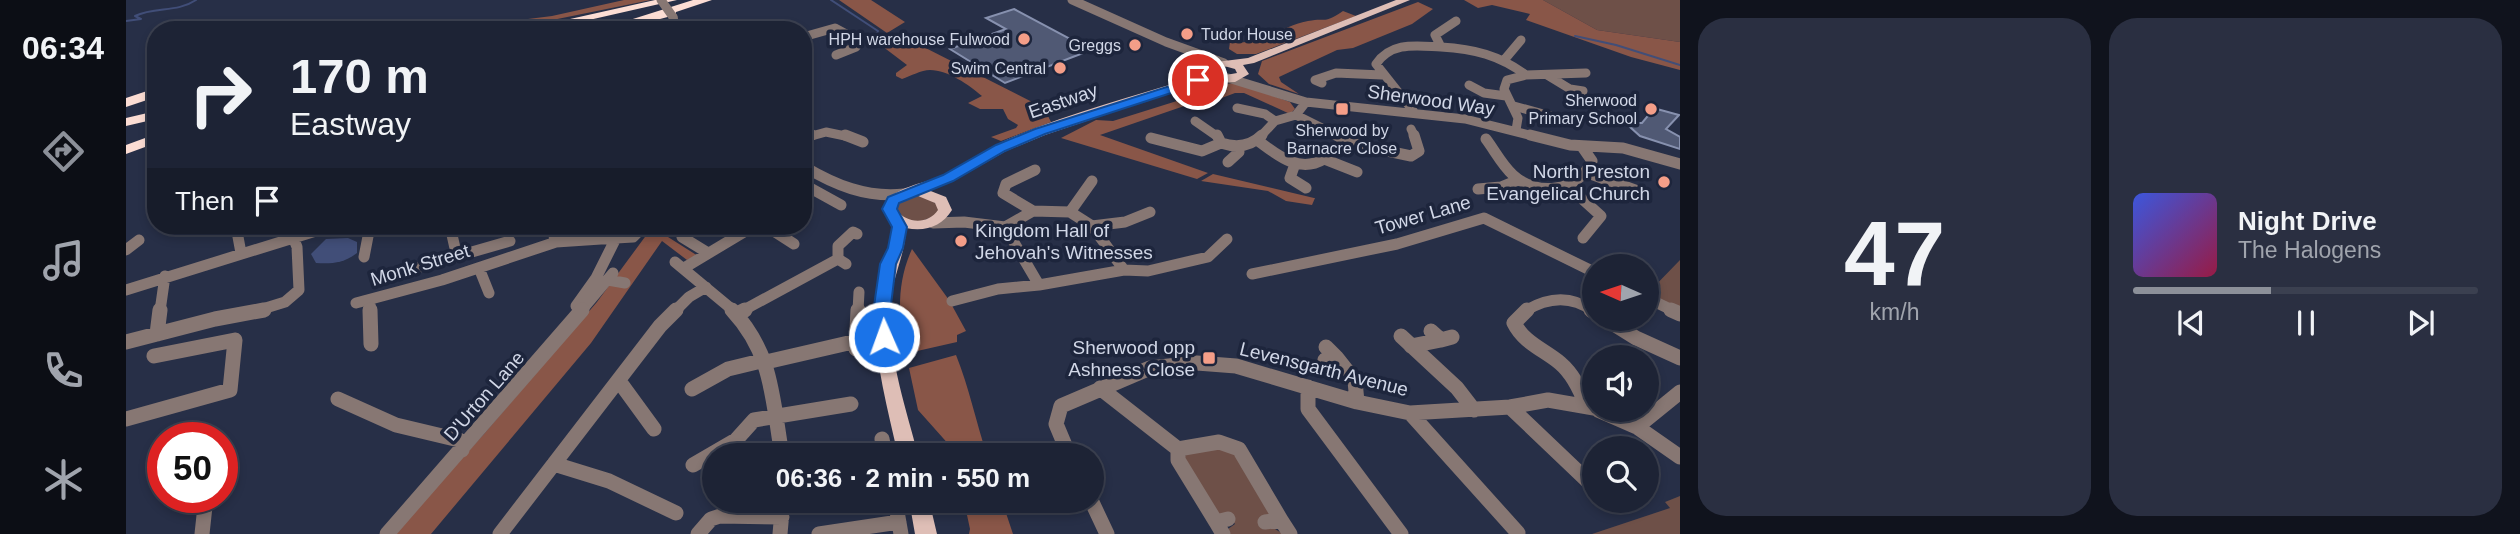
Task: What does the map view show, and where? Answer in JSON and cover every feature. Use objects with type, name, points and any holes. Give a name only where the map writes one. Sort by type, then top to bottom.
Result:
[{"type":"highway","points":[[562,21],[663,0]]},
{"type":"highway","points":[[570,21],[671,0]]},
{"type":"highway","points":[[598,21],[683,0]]},
{"type":"highway","points":[[625,21],[706,0]]},
{"type":"highway","points":[[638,21],[718,0]]},
{"type":"highway","points":[[126,103],[147,95]]},
{"type":"highway","points":[[126,122],[147,118]]},
{"type":"highway","points":[[126,129],[147,124]]},
{"type":"highway","points":[[126,150],[147,142]]},
{"type":"main road","points":[[1210,70],[1226,78],[1238,77],[1245,67],[1405,0]]},
{"type":"main road","points":[[1225,63],[1245,67]]},
{"type":"main road","name":"Eastway","points":[[1198,80],[1212,65],[1225,63]]},
{"type":"main road","name":"Eastway","points":[[907,193],[948,178],[1000,148],[1040,132],[1198,80],[1226,78]]},
{"type":"main road","points":[[895,248],[943,215],[948,178]]},
{"type":"main road","points":[[905,443],[887,365],[881,313],[888,264],[895,248],[899,227],[889,209],[893,200],[907,193],[928,193],[943,202]]},
{"type":"main road","points":[[894,217],[909,225],[931,223]]},
{"type":"main road","points":[[922,513],[926,534]]},
{"type":"street","points":[[663,0],[674,21]]},
{"type":"street","points":[[1072,0],[1195,54],[1225,63]]},
{"type":"street","points":[[1082,4],[1096,0]]},
{"type":"street","points":[[1441,47],[1435,35],[1456,21]]},
{"type":"street","points":[[812,34],[835,28],[859,41],[856,47],[836,55]]},
{"type":"street","points":[[1505,59],[1521,40]]},
{"type":"street","points":[[1414,112],[1404,94],[1382,75],[1376,64],[1381,53],[1398,46],[1474,50],[1505,59],[1526,75]]},
{"type":"street","points":[[1195,54],[1210,70]]},
{"type":"street","name":"Sherwood Way","points":[[1245,67],[1258,86]]},
{"type":"street","points":[[1322,83],[1315,80],[1336,73],[1382,75]]},
{"type":"street","points":[[1516,130],[1518,118],[1514,106],[1506,96],[1504,83],[1507,80],[1526,75],[1586,73]]},
{"type":"street","points":[[1547,75],[1563,86],[1583,91]]},
{"type":"street","name":"Sherwood Way","points":[[1226,78],[1306,102],[1414,112],[1516,130],[1583,148],[1623,148],[1680,164]]},
{"type":"street","points":[[1469,85],[1485,93],[1506,96]]},
{"type":"street","points":[[1296,116],[1306,102]]},
{"type":"street","points":[[1514,106],[1565,120]]},
{"type":"street","points":[[1237,108],[1265,114],[1275,121]]},
{"type":"street","points":[[1150,138],[1202,151],[1222,143],[1237,148],[1257,140],[1275,121],[1296,116],[1354,144],[1411,156],[1419,151],[1417,139],[1411,129]]},
{"type":"street","points":[[1195,121],[1218,136],[1222,143]]},
{"type":"street","points":[[812,135],[834,130],[863,142]]},
{"type":"street","points":[[1486,139],[1506,169],[1518,180],[1542,188],[1569,187],[1588,173],[1591,160],[1583,148]]},
{"type":"street","points":[[1257,140],[1281,159],[1295,164],[1319,164],[1325,156],[1357,172]]},
{"type":"street","points":[[1228,162],[1239,152],[1237,148]]},
{"type":"street","points":[[1295,164],[1290,178],[1306,188]]},
{"type":"street","points":[[1035,170],[1006,184],[1003,193],[1033,211],[1070,212],[1092,226],[1124,270]]},
{"type":"street","points":[[812,171],[868,196],[894,217]]},
{"type":"street","points":[[1588,173],[1646,194]]},
{"type":"street","points":[[1478,189],[1501,187],[1518,180]]},
{"type":"street","points":[[1070,212],[1092,181]]},
{"type":"street","points":[[1569,187],[1601,216],[1583,238]]},
{"type":"street","points":[[812,192],[841,205]]},
{"type":"street","points":[[868,196],[907,193]]},
{"type":"street","points":[[943,202],[964,222]]},
{"type":"street","points":[[931,223],[964,222],[1005,227],[1033,211]]},
{"type":"street","points":[[1092,226],[1125,222],[1150,212]]},
{"type":"street","name":"Tower Lane","points":[[1252,274],[1397,244],[1484,218],[1582,266]]},
{"type":"street","points":[[1005,227],[1036,281]]},
{"type":"street","points":[[737,314],[842,261],[838,246],[853,233],[857,234]]},
{"type":"street","points":[[238,235],[241,253]]},
{"type":"street","points":[[126,290],[300,235]]},
{"type":"street","points":[[364,257],[368,235]]},
{"type":"street","points":[[452,235],[457,257]]},
{"type":"street","points":[[554,235],[556,242]]},
{"type":"street","points":[[576,306],[622,238],[630,235]]},
{"type":"street","points":[[739,235],[708,253],[679,265],[737,314],[766,361],[780,443]]},
{"type":"street","points":[[780,235],[794,244]]},
{"type":"street","points":[[126,342],[286,302],[300,290],[299,253],[293,237]]},
{"type":"street","points":[[682,237],[708,253]]},
{"type":"street","name":"Monk Street","points":[[371,344],[363,302],[556,242],[622,238]]},
{"type":"street","points":[[952,300],[1036,281],[1124,270],[1148,271],[1208,257],[1227,239]]},
{"type":"street","points":[[126,250],[139,240]]},
{"type":"street","points":[[378,279],[510,241]]},
{"type":"street","points":[[479,268],[489,293]]},
{"type":"street","points":[[157,334],[165,276]]},
{"type":"street","name":"D'Urton Lane","points":[[387,534],[615,279]]},
{"type":"street","points":[[500,534],[660,326],[689,297],[706,287]]},
{"type":"street","points":[[692,389],[728,369],[857,345],[859,292]]},
{"type":"street","points":[[1582,304],[1575,300],[1556,298],[1519,314],[1514,323],[1522,336],[1561,364],[1582,391]]},
{"type":"street","points":[[1659,304],[1680,314]]},
{"type":"street","points":[[1625,331],[1680,358]]},
{"type":"street","points":[[1442,336],[1406,341],[1457,388],[1474,410]]},
{"type":"street","points":[[126,419],[230,390],[236,340],[154,356]]},
{"type":"street","points":[[1329,355],[1355,381],[1357,402]]},
{"type":"street","name":"Levensgarth Avenue","points":[[1064,443],[1055,424],[1056,413],[1066,403],[1150,368],[1198,363],[1236,366],[1357,402],[1410,413],[1510,407],[1548,400],[1582,406]]},
{"type":"street","points":[[619,381],[654,429]]},
{"type":"street","points":[[1308,387],[1308,409],[1401,534]]},
{"type":"street","points":[[1100,388],[1178,449],[1219,442],[1239,449],[1279,525]]},
{"type":"street","points":[[1637,427],[1680,392]]},
{"type":"street","points":[[338,399],[375,420],[426,435],[458,440],[462,450]]},
{"type":"street","points":[[732,443],[754,420],[851,404]]},
{"type":"street","points":[[1510,407],[1582,482]]},
{"type":"street","points":[[1410,413],[1518,533]]},
{"type":"street","name":"Levensgarth Avenue","points":[[1625,422],[1680,457]]},
{"type":"street","points":[[882,439],[883,443]]},
{"type":"street","points":[[1178,449],[1178,460],[1222,525]]},
{"type":"street","points":[[554,464],[609,481],[677,513]]},
{"type":"street","points":[[202,534],[204,513]]},
{"type":"street","points":[[1097,513],[1107,534]]},
{"type":"street","points":[[698,534],[711,519],[720,516],[782,517]]},
{"type":"street","points":[[819,534],[900,528]]},
{"type":"shaded area","points":[[624,0],[651,0],[548,21],[512,21],[552,16]]},
{"type":"shaded area","points":[[839,0],[871,0],[905,22],[887,33]]},
{"type":"shaded area","points":[[1464,0],[1543,0],[1597,30],[1680,42],[1680,70],[1631,57],[1526,20],[1530,14],[1492,5],[1478,8]]},
{"type":"shaded area","points":[[1543,0],[1680,0],[1680,42],[1597,30]]},
{"type":"shaded area","points":[[1418,2],[1433,9],[1412,24],[1353,48],[1337,50],[1279,77],[1281,82],[1299,94],[1269,84],[1258,74],[1262,61]]},
{"type":"shaded area","points":[[1343,11],[1356,16],[1256,54],[1237,54],[1229,49],[1230,42],[1262,39],[1297,24],[1328,19]]},
{"type":"shaded area","points":[[896,33],[1044,108],[1051,122],[1001,141],[991,137],[1018,125],[1008,119],[1003,109],[980,109],[968,103],[982,96],[951,75],[930,70],[902,79],[896,76],[896,73],[907,65],[878,43]]},
{"type":"shaded area","points":[[1237,83],[1290,102],[1295,109],[1290,114],[1244,93],[1235,93],[1198,107],[1190,104],[1100,135],[1208,173],[1197,179],[1061,138],[1096,120],[1113,121],[1209,91],[1209,85]]},
{"type":"shaded area","points":[[1213,174],[1315,198],[1312,205],[1286,201],[1268,191],[1201,181]]},
{"type":"shaded area","points":[[913,196],[927,197],[940,207],[937,215],[919,222],[905,219],[896,208],[902,200]]},
{"type":"shaded area","points":[[646,235],[671,235],[668,237],[698,256],[687,260],[662,241],[591,343],[431,534],[392,534],[483,435],[597,302]]},
{"type":"shaded area","points":[[912,249],[949,300],[966,331],[957,335],[957,342],[904,354],[900,300],[903,275]]},
{"type":"shaded area","points":[[1680,260],[1680,313],[1659,301],[1659,282]]},
{"type":"shaded area","points":[[956,355],[984,443],[947,443],[918,410],[909,368]]},
{"type":"shaded area","points":[[1214,446],[1238,454],[1270,510],[1266,528],[1283,534],[1230,534],[1228,529],[1235,524],[1228,515],[1216,514],[1183,457],[1194,450]]},
{"type":"shaded area","points":[[1680,496],[1680,534],[1592,534],[1670,508],[1665,502]]},
{"type":"shaded area","points":[[967,513],[1006,513],[1013,534],[969,534]]},
{"type":"water","points":[[348,238],[357,242],[357,253],[338,262],[316,263],[311,254],[326,239]]},
{"type":"building","name":"HPH warehouse Fulwood","points":[[1014,9],[1091,50],[1005,83],[950,49],[1006,29],[986,18]]},
{"type":"building","name":"Sherwood Primary School","points":[[1657,109],[1679,115],[1666,129],[1680,137],[1680,149],[1640,136],[1630,127],[1635,123],[1642,123],[1651,112],[1656,113]]},
{"type":"waterway","points":[[126,21],[141,19],[135,16],[143,13],[181,7],[196,0]]},
{"type":"waterway","points":[[831,0],[878,31],[876,36]]},
{"type":"waterway","points":[[1575,36],[1616,45],[1680,65]]},
{"type":"place","name":"Tudor House","points":[[1187,34]]},
{"type":"place","name":"HPH warehouse Fulwood","points":[[1024,39]]},
{"type":"place","name":"Greggs","points":[[1135,45]]},
{"type":"place","name":"Swim Central","points":[[1060,68]]},
{"type":"place","name":"Sherwood by Barnacre Close","points":[[1342,109]]},
{"type":"place","name":"Sherwood Primary School","points":[[1651,109]]},
{"type":"place","name":"North Preston Evangelical Church","points":[[1664,182]]},
{"type":"place","name":"Kingdom Hall of Jehovah's Witnesses","points":[[961,241]]},
{"type":"place","name":"Sherwood opp Ashness Close","points":[[1209,358]]},
{"type":"route","points":[[884,337],[881,313],[888,264],[895,248],[899,227],[889,209],[893,200],[948,178],[959,169],[1000,148],[1040,132],[1198,80]]}]
